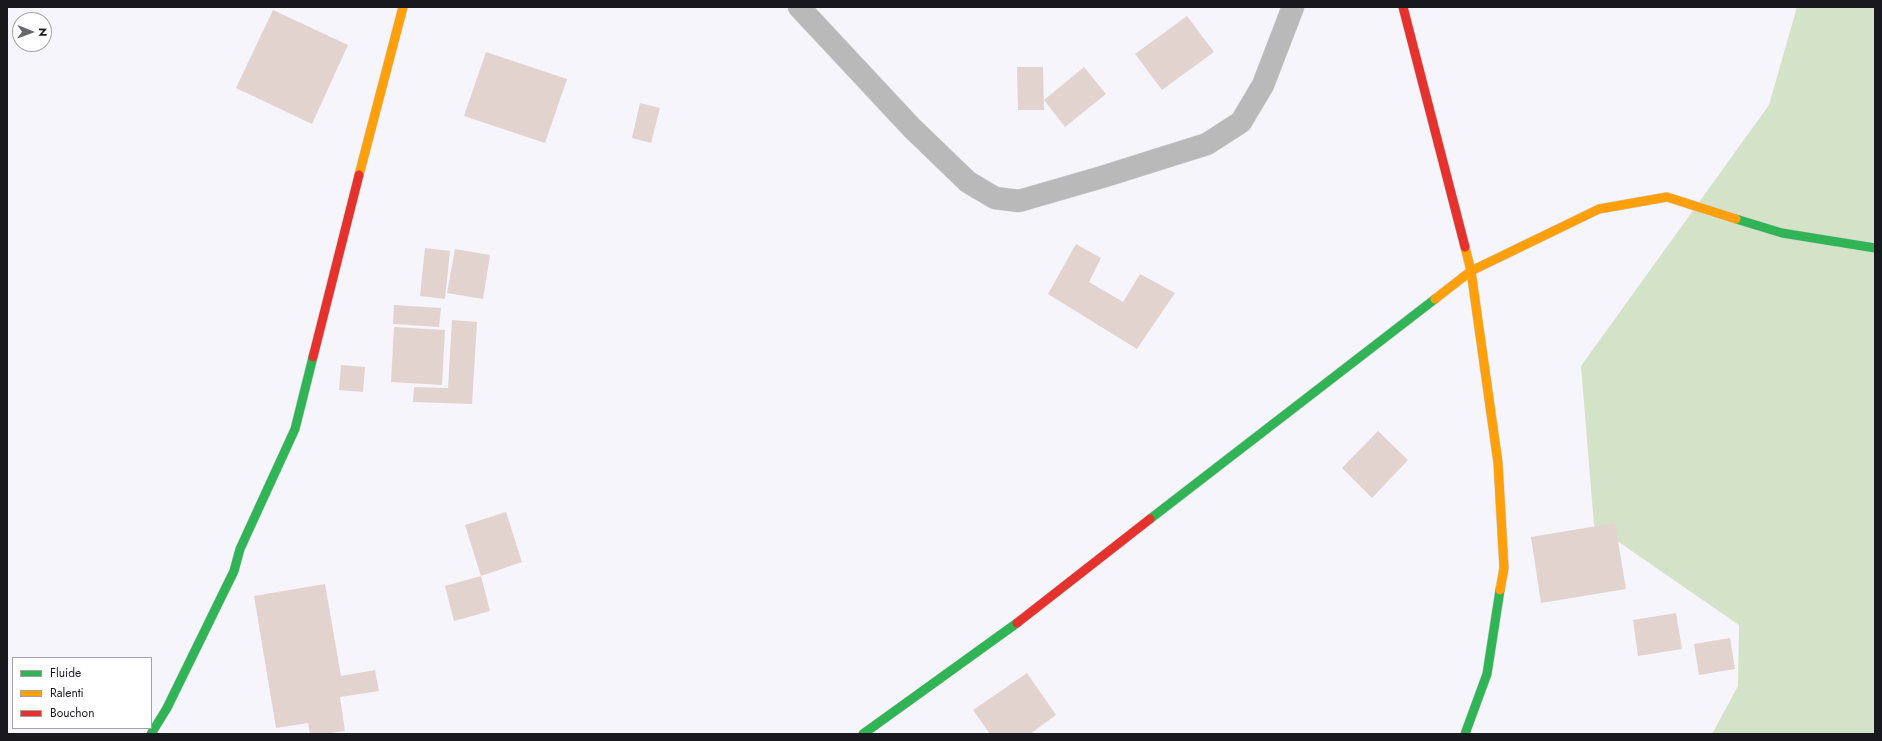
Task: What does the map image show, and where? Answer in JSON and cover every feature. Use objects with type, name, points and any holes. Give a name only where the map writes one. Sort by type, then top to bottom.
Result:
[{"type":"street","points":[[151,734],[168,708],[234,571],[240,549],[295,429],[403,7]]},
{"type":"street","points":[[799,7],[912,128],[968,182],[995,198],[1019,201],[1207,144],[1241,122],[1263,85],[1290,11],[1293,7]]},
{"type":"street","points":[[1404,7],[1472,271],[1498,463],[1504,568],[1487,674],[1465,734]]},
{"type":"street","points":[[863,734],[1018,622],[1472,271],[1600,209],[1667,197],[1782,232],[1875,248]]},
{"type":"green space","points":[[1797,7],[1875,7],[1875,734],[1712,734],[1738,686],[1739,625],[1594,525],[1581,366],[1769,105]]},
{"type":"building","points":[[273,10],[348,45],[312,124],[236,88]]},
{"type":"building","points":[[1187,16],[1214,52],[1162,90],[1135,54]]},
{"type":"building","points":[[486,52],[567,79],[545,143],[464,116]]},
{"type":"building","points":[[1017,67],[1043,67],[1044,110],[1018,110]]},
{"type":"building","points":[[1084,67],[1106,94],[1065,127],[1044,100]]},
{"type":"building","points":[[640,103],[660,108],[651,143],[632,138]]},
{"type":"building","points":[[1076,244],[1101,258],[1089,282],[1123,302],[1140,274],[1175,293],[1137,349],[1048,294]]},
{"type":"building","points":[[425,248],[450,251],[445,299],[420,296]]},
{"type":"building","points":[[455,249],[490,255],[483,299],[447,293]]},
{"type":"building","points":[[394,305],[441,308],[439,327],[393,324]]},
{"type":"building","points":[[452,320],[477,322],[472,404],[413,402],[414,387],[448,388]]},
{"type":"building","points":[[394,327],[445,330],[442,385],[391,382]]},
{"type":"building","points":[[341,365],[365,367],[363,392],[339,390]]},
{"type":"building","points":[[1378,431],[1408,460],[1372,498],[1342,468]]},
{"type":"building","points":[[506,512],[522,562],[481,576],[465,525]]},
{"type":"building","points":[[1615,523],[1626,589],[1541,603],[1531,537]]},
{"type":"building","points":[[481,576],[490,611],[454,621],[445,586]]},
{"type":"building","points":[[325,584],[341,676],[375,670],[379,691],[340,697],[345,731],[310,734],[308,723],[276,728],[254,596]]},
{"type":"building","points":[[1676,613],[1682,649],[1638,656],[1633,620]]},
{"type":"building","points":[[1730,638],[1735,669],[1699,675],[1694,644]]},
{"type":"building","points":[[1027,673],[1056,715],[1030,734],[990,734],[973,710]]},
{"type":"traffic: fast","points":[[1736,219],[1782,233],[1875,248]]},
{"type":"traffic: fast","points":[[1150,519],[1435,299]]},
{"type":"traffic: fast","points":[[151,734],[167,708],[234,571],[240,549],[295,429],[313,357]]},
{"type":"traffic: fast","points":[[1465,734],[1487,674],[1500,590]]},
{"type":"traffic: fast","points":[[863,734],[1017,623]]},
{"type":"traffic: slow","points":[[359,175],[403,7]]},
{"type":"traffic: slow","points":[[1435,299],[1471,271],[1599,209],[1667,197],[1736,219]]},
{"type":"traffic: slow","points":[[1465,247],[1471,271],[1498,463],[1504,568],[1500,590]]},
{"type":"traffic: jam","points":[[1403,7],[1465,247]]},
{"type":"traffic: jam","points":[[313,357],[359,175]]},
{"type":"traffic: jam","points":[[1017,623],[1150,519]]}]
